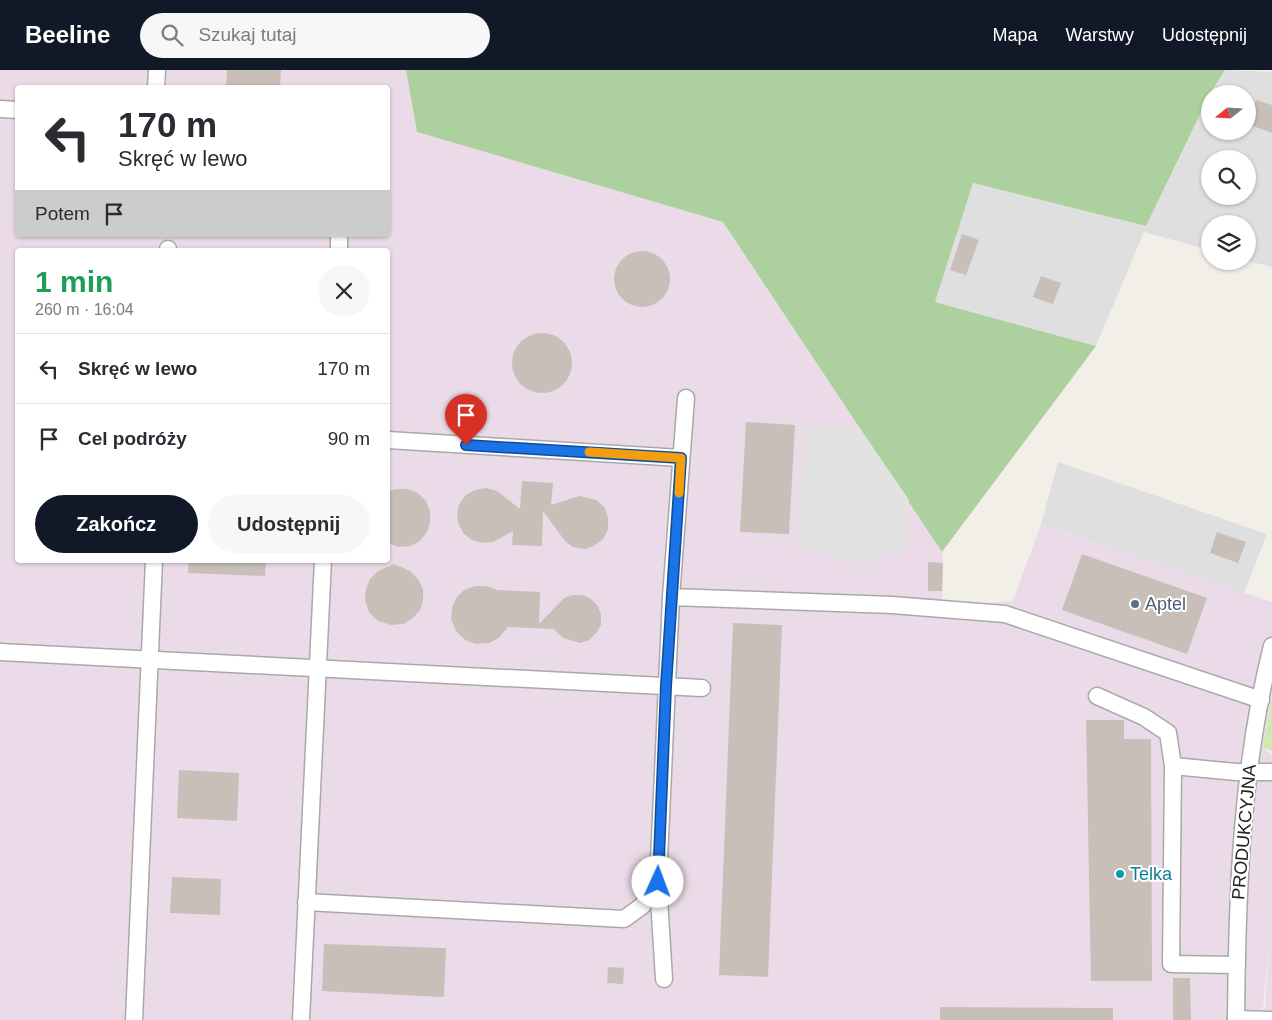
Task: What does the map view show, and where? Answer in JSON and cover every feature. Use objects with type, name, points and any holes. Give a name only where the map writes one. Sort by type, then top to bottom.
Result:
[{"type":"street","points":[[156,85],[157,70]]},
{"type":"street","points":[[0,109],[15,110]]},
{"type":"street","points":[[664,979],[658,882],[671,597],[686,398]]},
{"type":"street","points":[[390,440],[681,458]]},
{"type":"street","points":[[134,1020],[154,563]]},
{"type":"street","points":[[301,1020],[323,563]]},
{"type":"street","points":[[671,597],[864,603],[1005,614],[1261,700]]},
{"type":"street","name":"PRODUKCYJNA","points":[[1236,1020],[1239,878],[1249,772],[1272,646]]},
{"type":"street","points":[[0,652],[702,688]]},
{"type":"street","points":[[1097,696],[1144,718],[1168,733],[1173,766],[1171,964],[1237,965]]},
{"type":"street","points":[[1173,766],[1272,772]]},
{"type":"street","points":[[306,902],[624,919],[642,906],[658,882]]},
{"type":"street","points":[[1236,1020],[1272,1020]]},
{"type":"shaded area","points":[[0,70],[406,70],[417,132],[723,222],[943,553],[942,607],[1013,601],[1041,524],[1272,602],[1272,697],[1263,747],[1272,755],[1272,1020],[1264,1020],[1269,943],[1262,1020],[0,1020]]},
{"type":"shaded area","points":[[1225,70],[1272,72],[1272,267],[1256,263],[1256,215],[1201,215],[1201,248],[1144,232],[1096,346],[935,302],[973,183],[1146,226],[1201,113],[1201,140],[1256,140],[1256,85],[1216,85]]},
{"type":"shaded area","points":[[805,425],[859,427],[909,500],[907,554],[878,553],[877,562],[830,560],[830,550],[798,549]]},
{"type":"shaded area","points":[[1058,462],[1267,534],[1244,593],[1041,524]]},
{"type":"green space","points":[[406,70],[1225,70],[1216,85],[1201,85],[1201,113],[1146,226],[973,183],[935,302],[1096,346],[942,552],[723,222],[417,132]]},
{"type":"green space","points":[[1272,697],[1272,751],[1263,747]]},
{"type":"building","points":[[227,70],[281,70],[280,85],[226,85]]},
{"type":"building","points":[[1256,100],[1272,105],[1272,133],[1256,127]]},
{"type":"building","points":[[962,234],[979,240],[966,275],[950,270]]},
{"type":"building","points":[[636,251],[648,251],[658,255],[666,263],[670,279],[666,295],[658,303],[648,307],[636,307],[626,303],[618,295],[614,285],[614,273],[618,263],[626,255]]},
{"type":"building","points":[[1041,276],[1061,283],[1053,304],[1033,297]]},
{"type":"building","points":[[536,333],[548,333],[559,338],[567,346],[572,357],[570,375],[559,388],[548,393],[536,393],[525,388],[517,380],[512,369],[512,357],[517,346],[525,338]]},
{"type":"building","points":[[746,422],[795,425],[789,534],[740,532]]},
{"type":"building","points":[[522,481],[553,483],[551,505],[579,496],[597,500],[605,508],[608,518],[608,530],[603,539],[594,546],[584,549],[573,547],[565,541],[543,511],[542,546],[512,545],[513,531],[493,542],[482,543],[472,540],[464,534],[459,525],[457,515],[459,504],[466,495],[475,490],[486,488],[497,491],[520,509]]},
{"type":"building","points":[[407,489],[418,493],[426,501],[430,511],[430,522],[427,532],[420,541],[410,546],[398,547],[390,544],[390,491]]},
{"type":"building","points":[[1217,532],[1246,542],[1238,563],[1210,553]]},
{"type":"building","name":"Aptel","points":[[1082,554],[1207,598],[1187,654],[1062,610]]},
{"type":"building","points":[[928,562],[943,563],[942,591],[928,591]]},
{"type":"building","points":[[189,563],[266,563],[265,576],[188,573]]},
{"type":"building","points":[[394,564],[410,571],[418,579],[423,589],[423,600],[420,610],[412,619],[403,624],[391,625],[378,621],[369,612],[365,600],[366,589],[370,579],[378,571]]},
{"type":"building","points":[[475,586],[486,586],[497,590],[540,592],[539,624],[564,598],[573,595],[583,595],[591,599],[598,606],[601,615],[601,625],[589,640],[580,643],[563,638],[554,629],[508,627],[499,638],[489,643],[476,644],[465,640],[456,631],[451,619],[452,608],[456,598],[464,590]]},
{"type":"building","points":[[733,623],[782,625],[768,977],[719,975]]},
{"type":"building","name":"Telka","points":[[1086,720],[1124,720],[1124,739],[1151,739],[1152,981],[1091,981]]},
{"type":"building","points":[[179,770],[239,773],[237,821],[177,818]]},
{"type":"building","points":[[172,877],[221,879],[220,915],[170,913]]},
{"type":"building","points":[[324,944],[446,948],[444,997],[322,991]]},
{"type":"building","points":[[608,967],[624,968],[623,984],[607,983]]},
{"type":"building","points":[[1173,978],[1190,978],[1191,1020],[1173,1020]]},
{"type":"building","points":[[940,1007],[1113,1008],[1113,1020],[940,1020]]},
{"type":"slow traffic","points":[[589,452],[681,458],[679,493]]},
{"type":"place","name":"Aptel","points":[[1135,604]]},
{"type":"place","name":"Telka","points":[[1120,874]]},
{"type":"route","points":[[466,445],[681,458],[666,686],[658,882]]}]
